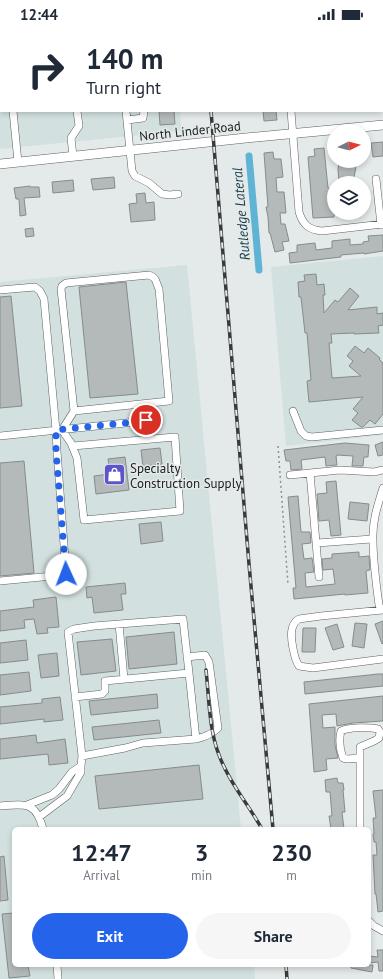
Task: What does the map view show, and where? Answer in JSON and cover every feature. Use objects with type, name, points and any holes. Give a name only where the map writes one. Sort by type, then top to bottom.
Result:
[{"type":"main road","name":"North Linder Road","points":[[0,164],[383,125]]},
{"type":"street","points":[[13,112],[18,162]]},
{"type":"street","points":[[73,156],[71,138],[79,126],[77,112]]},
{"type":"street","points":[[126,112],[132,171],[135,176],[162,194],[178,194]]},
{"type":"street","points":[[127,120],[144,118],[144,112]]},
{"type":"street","points":[[291,112],[300,212],[302,220],[307,226],[314,230],[322,231],[382,224],[376,179]]},
{"type":"street","points":[[59,430],[74,411],[61,289],[62,286],[66,283],[149,275],[153,277],[159,289],[169,401],[74,411]]},
{"type":"street","points":[[0,290],[35,287],[40,291],[44,299],[59,430],[56,451],[66,574],[0,581]]},
{"type":"street","points":[[0,436],[145,421],[144,404]]},
{"type":"street","points":[[293,411],[301,431],[306,436],[312,437],[383,430]]},
{"type":"street","points":[[59,430],[73,446],[77,458],[84,520],[180,511],[175,437],[73,446]]},
{"type":"street","points":[[290,475],[340,470],[374,472],[383,470]]},
{"type":"street","points":[[310,473],[319,577]]},
{"type":"street","points":[[383,488],[376,508],[372,538],[375,572],[382,610],[299,619],[296,620],[292,628],[298,666],[313,668],[383,659]]},
{"type":"street","points":[[316,543],[372,538]]},
{"type":"street","points":[[39,817],[66,796],[81,772],[82,756],[68,632],[74,629],[183,618],[196,739]]},
{"type":"street","points":[[119,624],[124,679]]},
{"type":"street","points":[[82,756],[143,743],[196,739],[213,732],[218,728],[210,662],[205,655],[187,657]]},
{"type":"street","points":[[75,697],[102,694],[105,691],[105,681],[189,673]]},
{"type":"street","points":[[360,758],[343,758],[340,735],[341,731],[344,729],[378,729],[380,732],[379,738],[360,747],[360,758],[360,827]]},
{"type":"street","points":[[0,806],[27,805],[52,795],[59,789],[72,772],[81,766]]},
{"type":"street","points":[[59,789],[66,796]]},
{"type":"street","points":[[27,805],[34,809],[42,827]]},
{"type":"street","points":[[372,924],[383,931]]},
{"type":"street","points":[[56,967],[58,979]]},
{"type":"path","points":[[278,446],[288,585]]},
{"type":"shaded area","points":[[0,112],[180,112],[181,131],[0,149]]},
{"type":"shaded area","points":[[383,256],[383,435],[286,446],[271,267]]},
{"type":"shaded area","points":[[187,265],[241,827],[12,827],[12,967],[254,967],[255,979],[0,979],[0,282]]},
{"type":"building","points":[[159,112],[174,112],[175,124],[160,125]]},
{"type":"building","points":[[263,112],[276,112],[277,120],[264,121]]},
{"type":"building","points":[[383,142],[383,156],[373,157],[371,143]]},
{"type":"building","points":[[324,148],[327,178],[327,217],[313,218],[308,157],[315,156],[314,149]]},
{"type":"building","points":[[273,152],[274,159],[281,159],[283,177],[276,178],[277,192],[284,192],[286,213],[280,213],[281,224],[285,224],[289,241],[282,242],[284,250],[275,252],[269,233],[266,207],[268,207],[264,153]]},
{"type":"building","points":[[338,168],[356,168],[354,176],[338,176]]},
{"type":"building","points":[[114,177],[115,188],[93,190],[91,179]]},
{"type":"building","points":[[73,180],[74,191],[53,193],[52,182]]},
{"type":"building","points":[[30,186],[39,187],[40,197],[24,198],[26,215],[20,216],[19,199],[16,199],[14,188]]},
{"type":"building","points":[[145,193],[146,203],[154,202],[155,220],[131,222],[129,204],[137,203],[136,194]]},
{"type":"building","points":[[33,228],[34,236],[26,237],[25,229]]},
{"type":"building","points":[[383,235],[383,251],[341,255],[341,257],[290,263],[289,253],[297,252],[297,245],[315,243],[316,250],[332,248],[332,241],[350,239],[350,245],[363,244],[363,242],[369,241],[368,236]]},
{"type":"building","points":[[316,274],[317,285],[324,284],[324,313],[335,300],[338,302],[350,288],[359,296],[348,310],[377,307],[377,314],[383,313],[383,325],[378,326],[379,333],[331,334],[332,343],[329,343],[332,378],[361,376],[349,366],[353,361],[347,356],[355,346],[364,353],[368,348],[380,358],[379,359],[383,363],[383,414],[375,424],[370,420],[363,427],[361,427],[352,420],[358,413],[353,409],[363,397],[309,402],[307,381],[311,380],[307,333],[305,333],[298,282],[305,281],[304,275]]},
{"type":"building","points":[[126,282],[138,394],[90,398],[79,287]]},
{"type":"building","points":[[11,296],[22,406],[0,408],[0,297]]},
{"type":"building","points":[[383,442],[383,455],[378,456],[375,445]]},
{"type":"building","points":[[345,443],[369,445],[368,457],[364,457],[363,466],[352,466],[353,456],[337,455],[337,465],[326,466],[325,457],[301,460],[302,469],[291,470],[290,461],[286,461],[284,450]]},
{"type":"building","points":[[160,448],[162,464],[143,466],[141,450]]},
{"type":"building","name":"Specialty Construction Supply","points":[[125,457],[129,490],[96,494],[94,476],[110,474],[108,459]]},
{"type":"building","points":[[24,461],[34,573],[0,576],[0,463]]},
{"type":"building","points":[[336,481],[341,535],[331,536],[329,520],[319,521],[317,494],[327,493],[326,482]]},
{"type":"building","points":[[298,496],[301,532],[310,532],[311,543],[302,544],[304,559],[312,558],[314,572],[305,573],[306,587],[335,584],[333,569],[323,570],[322,559],[332,558],[332,554],[359,552],[359,557],[369,556],[370,570],[366,571],[368,593],[294,599],[293,588],[296,588],[288,497]]},
{"type":"building","points":[[350,502],[369,504],[367,521],[348,519]]},
{"type":"building","points":[[161,522],[163,541],[141,544],[139,524]]},
{"type":"building","points":[[125,583],[126,594],[121,594],[123,610],[94,613],[92,597],[87,598],[86,587]]},
{"type":"building","points":[[56,597],[59,627],[47,628],[48,633],[37,634],[34,619],[24,620],[25,628],[0,631],[0,611],[34,607],[33,600]]},
{"type":"building","points":[[383,621],[383,643],[382,644],[375,624]]},
{"type":"building","points":[[355,623],[367,624],[364,648],[352,646]]},
{"type":"building","points":[[337,624],[344,647],[333,650],[325,628]]},
{"type":"building","points":[[303,628],[316,628],[315,652],[302,652]]},
{"type":"building","points":[[174,632],[177,664],[129,669],[126,637]]},
{"type":"building","points":[[112,639],[116,671],[81,675],[77,642]]},
{"type":"building","points":[[26,640],[28,660],[0,663],[0,643]]},
{"type":"building","points":[[57,653],[59,676],[41,678],[38,655]]},
{"type":"building","points":[[29,672],[31,691],[0,695],[0,675]]},
{"type":"building","points":[[383,674],[383,686],[305,694],[304,682]]},
{"type":"building","points":[[157,694],[158,708],[91,715],[89,701]]},
{"type":"building","points":[[383,696],[383,721],[353,723],[337,726],[336,714],[322,715],[323,728],[335,727],[335,745],[338,758],[326,759],[327,770],[314,772],[309,704]]},
{"type":"building","points":[[60,697],[63,720],[44,722],[44,719],[0,724],[0,707],[42,703],[42,699]]},
{"type":"building","points":[[159,720],[161,733],[94,740],[92,727]]},
{"type":"building","points":[[36,735],[37,743],[65,739],[68,763],[49,765],[48,754],[0,759],[0,739]]},
{"type":"building","points":[[199,765],[203,799],[99,809],[95,776]]},
{"type":"building","points":[[337,778],[338,783],[343,783],[345,812],[342,812],[344,827],[331,827],[329,816],[332,816],[330,792],[326,792],[325,780]]},
{"type":"building","points":[[383,790],[383,911],[378,912],[375,894],[373,855],[377,855],[376,842],[374,842],[373,834],[373,818],[376,818],[373,791]]},
{"type":"building","points":[[4,856],[8,900],[0,901],[0,857]]},
{"type":"building","points":[[12,913],[12,967],[28,967],[30,976],[9,978],[2,914]]},
{"type":"building","points":[[377,950],[383,950],[383,971],[379,971],[378,962],[371,963],[371,956],[378,957]]},
{"type":"building","points":[[371,965],[373,965],[372,972],[351,968],[371,967]]},
{"type":"waterway","name":"Rutledge Lateral","points":[[249,156],[259,270]]},
{"type":"railway","points":[[211,112],[273,827]]},
{"type":"railway","points":[[206,670],[211,724],[219,755],[233,784],[261,827]]},
{"type":"railway","points":[[286,967],[287,979]]},
{"type":"place","name":"Specialty Construction Supply","points":[[115,475]]},
{"type":"route","points":[[66,574],[56,451],[56,430],[146,420]]}]
